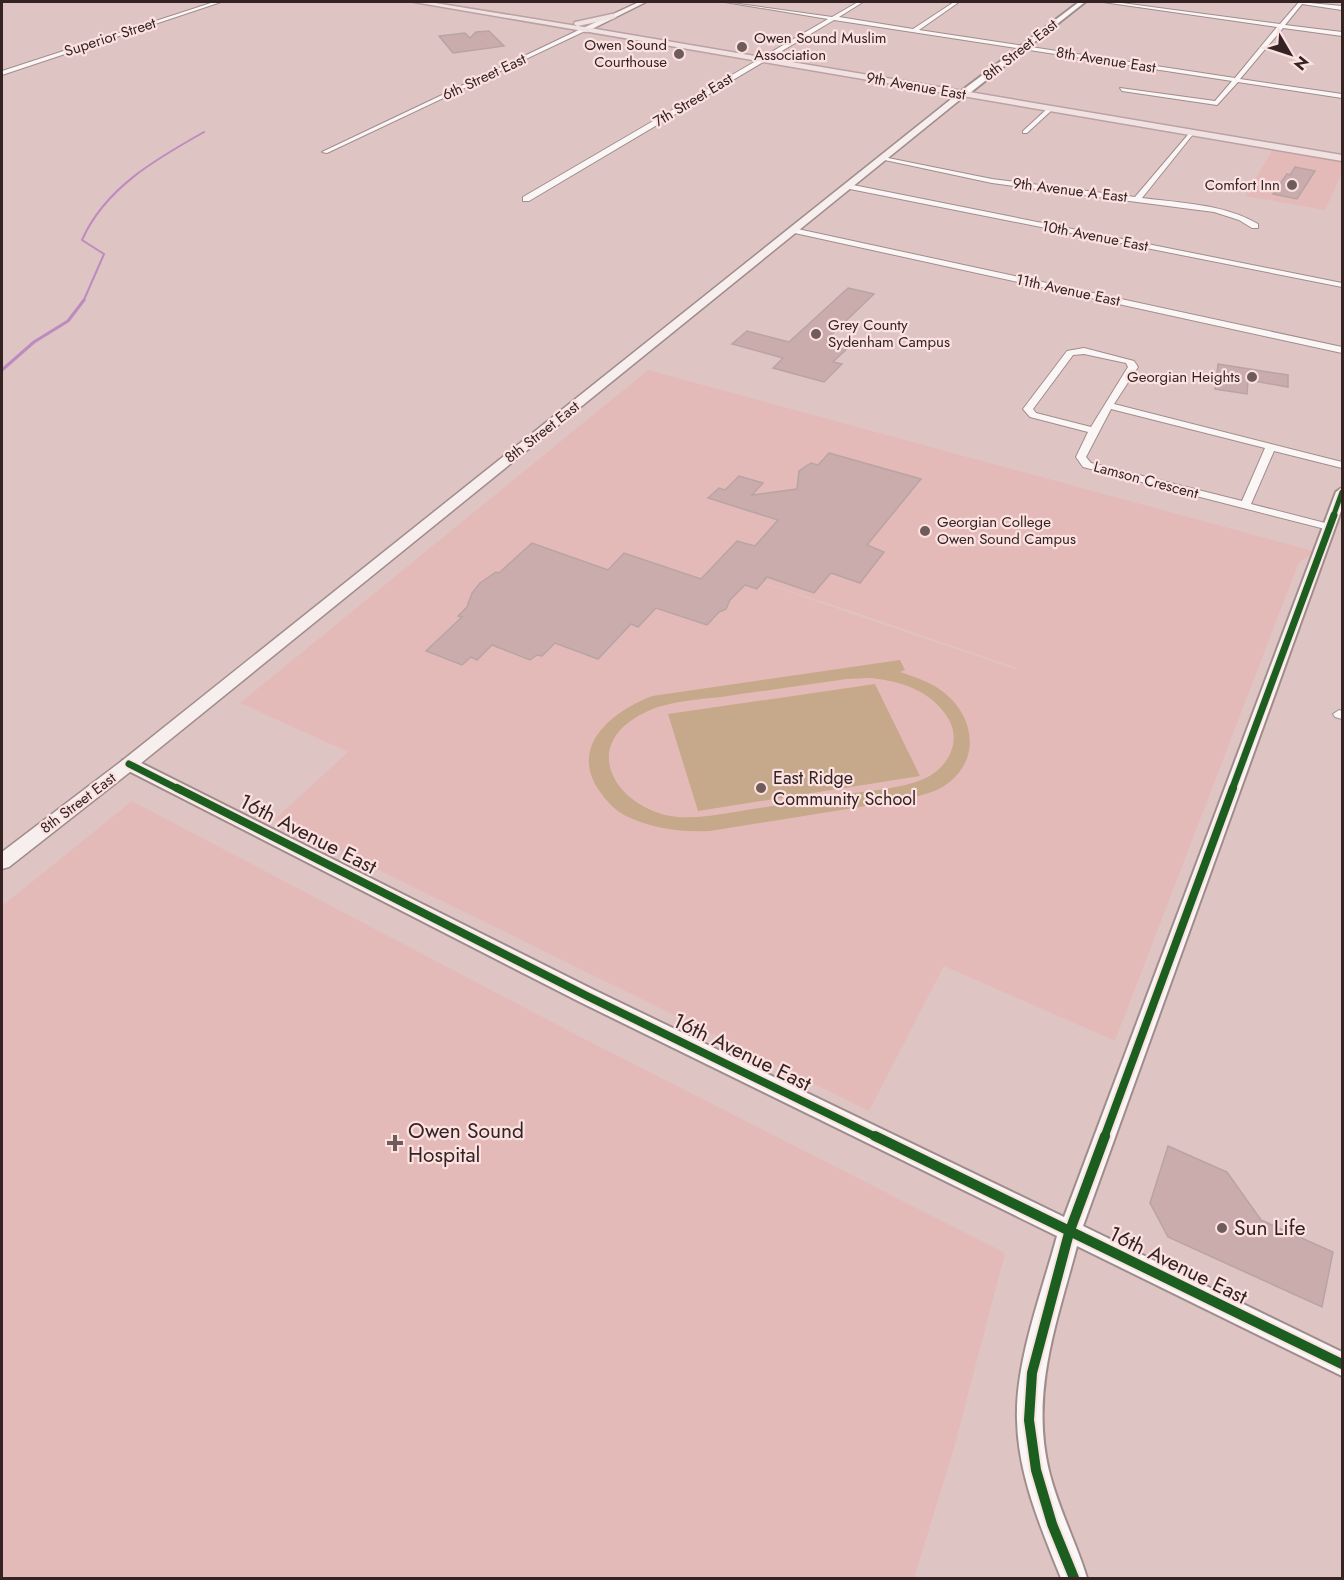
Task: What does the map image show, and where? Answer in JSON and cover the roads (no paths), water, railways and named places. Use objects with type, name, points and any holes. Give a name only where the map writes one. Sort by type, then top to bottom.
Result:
[{"type":"highway","name":"9th Avenue East","points":[[418,2],[1342,158]]},
{"type":"highway","points":[[526,20],[581,24],[612,16]]},
{"type":"main road","name":"6th Street East","points":[[583,30],[643,2]]},
{"type":"main road","name":"8th Street East","points":[[2,862],[129,764],[963,94]]},
{"type":"street","name":"Superior Street","points":[[2,73],[218,2]]},
{"type":"street","name":"8th Avenue East","points":[[726,2],[748,3],[1342,96]]},
{"type":"street","name":"7th Street East","points":[[526,199],[861,2]]},
{"type":"street","points":[[915,30],[957,2]]},
{"type":"street","name":"8th Street East","points":[[963,94],[1082,2]]},
{"type":"street","points":[[1106,2],[1342,34]]},
{"type":"street","points":[[1122,89],[1217,103],[1301,2],[1342,8]]},
{"type":"street","points":[[1181,12],[1186,7]]},
{"type":"street","name":"6th Street East","points":[[324,152],[583,30]]},
{"type":"street","points":[[1025,132],[1050,109]]},
{"type":"street","points":[[1138,199],[1192,132]]},
{"type":"street","name":"9th Avenue A East","points":[[883,159],[992,181],[1215,210],[1238,217],[1255,226]]},
{"type":"street","name":"10th Avenue East","points":[[848,186],[1342,285]]},
{"type":"street","name":"11th Avenue East","points":[[792,230],[1342,350]]},
{"type":"street","name":"Lamson Crescent","points":[[1092,430],[1033,415],[1028,409],[1070,353],[1084,351],[1130,361],[1133,367],[1110,406],[1092,430],[1081,457],[1087,465],[1329,527]]},
{"type":"street","points":[[1110,406],[1270,449],[1342,465]]},
{"type":"street","points":[[1245,506],[1270,449]]},
{"type":"street","points":[[1074,1578],[1052,1524],[1036,1470],[1029,1420],[1032,1374],[1069,1233],[1342,492]]},
{"type":"street","name":"16th Avenue East","points":[[129,764],[587,996],[1342,1365]]},
{"type":"waterway","points":[[84,300],[104,254],[82,240],[104,205],[118,190],[150,164],[204,132]]},
{"type":"waterway","points":[[2,370],[34,342],[68,321],[84,300]]},
{"type":"place","name":"Owen Sound Muslim Association","points":[[742,47]]},
{"type":"place","name":"Owen Sound Courthouse","points":[[679,54]]},
{"type":"place","name":"Comfort Inn","points":[[1292,185]]},
{"type":"place","name":"Grey County Sydenham Campus","points":[[816,334]]},
{"type":"place","name":"Georgian Heights","points":[[1252,377]]},
{"type":"place","name":"Georgian College Owen Sound Campus","points":[[925,531]]},
{"type":"place","name":"East Ridge Community School","points":[[761,788]]},
{"type":"place","name":"Owen Sound Hospital","points":[[395,1143]]},
{"type":"place","name":"Sun Life","points":[[1222,1228]]}]
